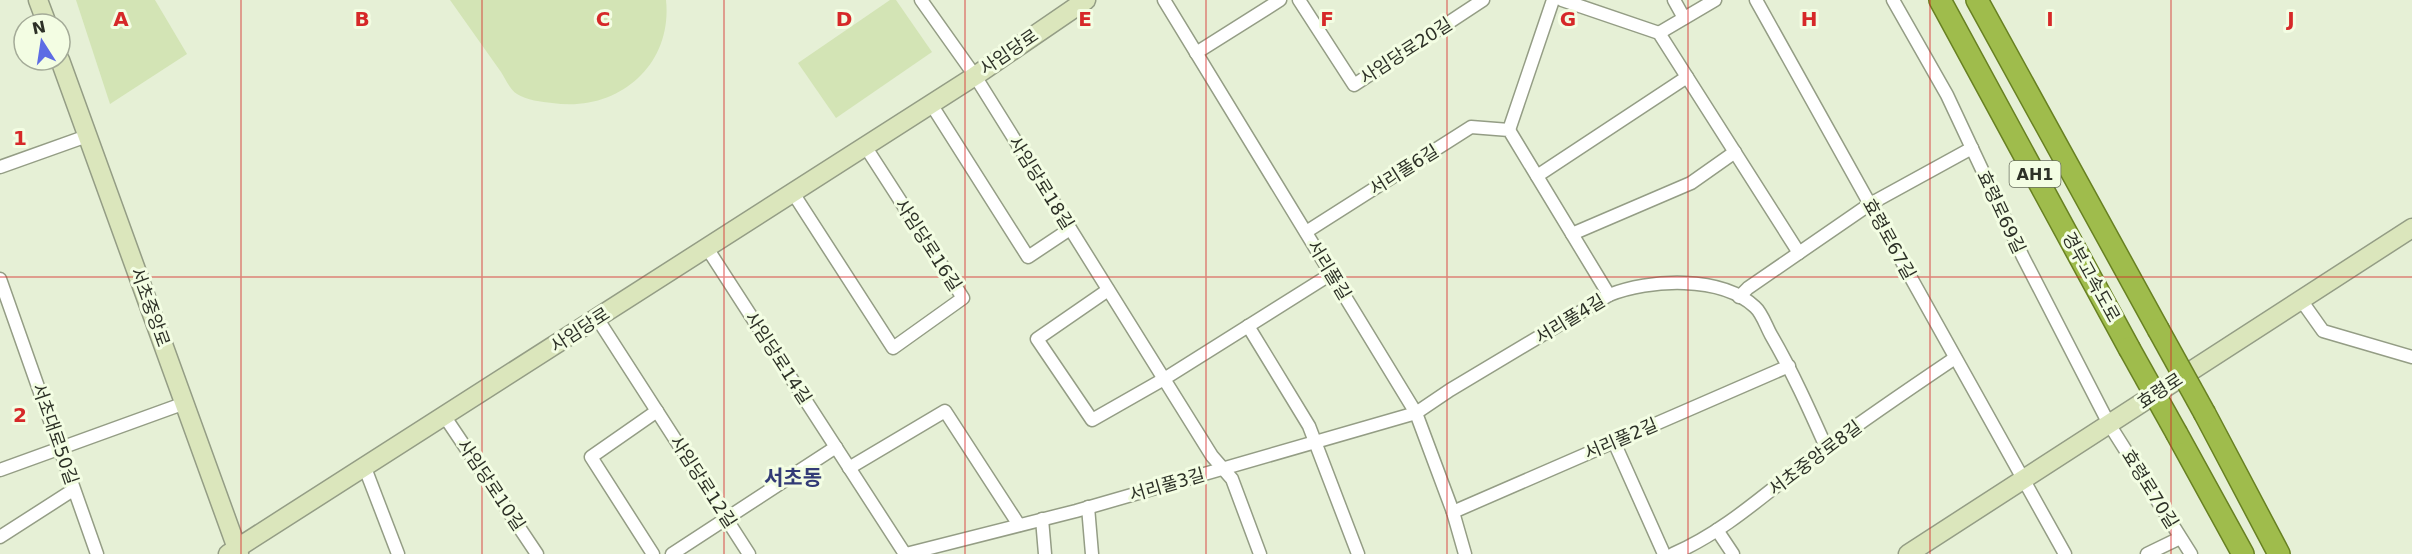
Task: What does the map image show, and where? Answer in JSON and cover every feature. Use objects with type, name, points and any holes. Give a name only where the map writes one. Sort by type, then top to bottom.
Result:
[{"type":"highway","name":"경부고속도로","points":[[1940,0],[2243,554]]},
{"type":"highway","name":"경부고속도로","points":[[1977,0],[2280,554]]},
{"type":"main road","name":"사임당로","points":[[235,552],[975,76],[1086,0]]},
{"type":"main road","name":"서초중앙로","points":[[64,72],[186,403],[235,552]]},
{"type":"main road","name":"효령로","points":[[1908,554],[2412,228]]},
{"type":"street","name":"사임당로18길","points":[[921,0],[975,76],[1212,456],[1232,479],[1260,554]]},
{"type":"street","name":"서리풀길","points":[[1164,0],[1416,413],[1453,512],[1465,554]]},
{"type":"street","points":[[1196,53],[1280,0]]},
{"type":"street","name":"사임당로20길","points":[[1299,0],[1354,85],[1483,0]]},
{"type":"street","points":[[1553,0],[1509,130],[1609,295]]},
{"type":"street","points":[[1562,0],[1659,33],[1799,253]]},
{"type":"street","points":[[1674,0],[1684,18]]},
{"type":"street","points":[[1659,33],[1714,0]]},
{"type":"street","name":"효령로67길","points":[[1756,0],[2065,554]]},
{"type":"street","name":"효령로69길","points":[[1893,0],[1947,96],[2023,257],[2109,424]]},
{"type":"street","points":[[1537,176],[1687,77]]},
{"type":"street","points":[[931,104],[1028,257],[1070,229]]},
{"type":"street","name":"서리풀6길","points":[[1306,232],[1471,127],[1509,130]]},
{"type":"street","points":[[0,167],[87,136]]},
{"type":"street","name":"사임당로16길","points":[[793,193],[893,348],[963,298],[865,146]]},
{"type":"street","points":[[1739,297],[1748,288],[1870,204],[1972,148]]},
{"type":"street","points":[[1572,234],[1691,183],[1735,152]]},
{"type":"street","name":"사임당로14길","points":[[707,248],[905,554]]},
{"type":"street","points":[[1108,290],[1037,339],[1092,420],[1164,380],[1331,274]]},
{"type":"street","name":"서초대로50길","points":[[0,279],[97,554]]},
{"type":"street","name":"서리풀4길","points":[[1416,413],[1450,390],[1609,295],[1627,288],[1669,282],[1710,285],[1756,307],[1789,366],[1826,447]]},
{"type":"street","points":[[2301,300],[2323,331],[2412,357]]},
{"type":"street","points":[[0,319],[13,314]]},
{"type":"street","name":"사임당로12길","points":[[597,318],[749,554]]},
{"type":"street","points":[[1248,326],[1309,426],[1358,554]]},
{"type":"street","name":"서초중앙로8길","points":[[1673,554],[1692,546],[1745,511],[1826,447],[1955,358]]},
{"type":"street","name":"서리풀2길","points":[[1453,512],[1789,366]]},
{"type":"street","points":[[0,470],[186,403]]},
{"type":"street","points":[[653,554],[591,457],[657,411]]},
{"type":"street","points":[[849,468],[945,411],[1019,525]]},
{"type":"street","name":"서리풀3길","points":[[905,554],[1088,507],[1416,413]]},
{"type":"street","name":"사임당로10길","points":[[444,417],[537,554]]},
{"type":"street","name":"효령로70길","points":[[2109,424],[2191,554]]},
{"type":"street","points":[[1614,442],[1664,554]]},
{"type":"street","points":[[672,554],[836,447]]},
{"type":"street","points":[[365,468],[398,554]]},
{"type":"street","points":[[0,537],[73,490]]},
{"type":"street","points":[[1088,507],[1092,554]]},
{"type":"street","points":[[1042,519],[1045,554]]},
{"type":"street","points":[[1717,530],[1732,554]]},
{"type":"street","points":[[2147,554],[2180,538]]},
{"type":"green space","points":[[76,0],[155,0],[187,54],[110,104]]},
{"type":"green space","points":[[450,0],[666,0],[666,24],[660,46],[650,65],[636,80],[598,101],[576,104],[548,103],[525,98],[512,90]]},
{"type":"green space","points":[[890,0],[896,0],[932,52],[836,118],[798,63]]},
{"type":"district","name":"서초동","points":[[793,478]]}]
